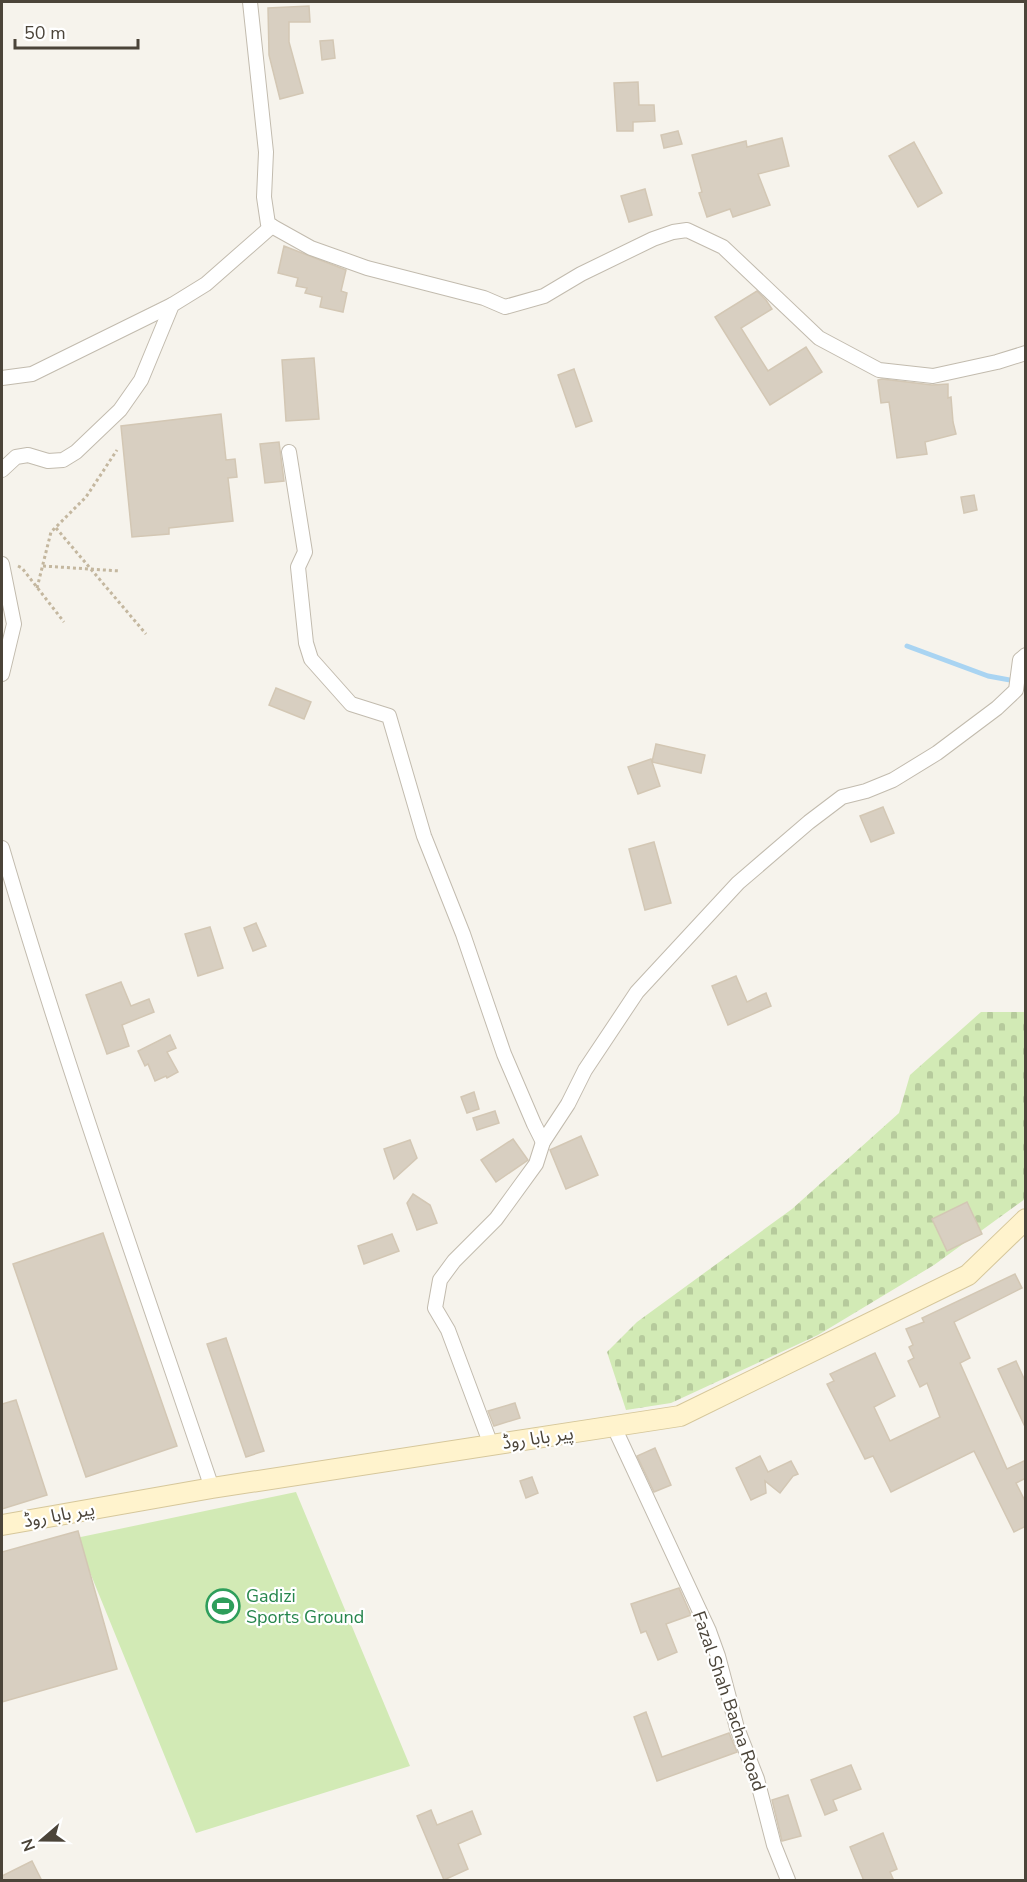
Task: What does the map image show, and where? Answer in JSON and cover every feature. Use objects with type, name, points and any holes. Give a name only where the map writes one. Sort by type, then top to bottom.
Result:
[{"type":"main road","name":"پیر بابا روڈ","points":[[2,1525],[212,1488],[680,1416],[968,1275],[1026,1219]]},
{"type":"street","points":[[250,2],[266,152],[264,197],[268,224],[311,248],[367,268],[484,298],[505,307],[544,296],[581,274],[653,238],[687,230],[723,247],[819,338],[879,370],[933,376],[1026,353]]},
{"type":"street","points":[[2,378],[32,374],[172,305],[206,284],[272,226]]},
{"type":"street","points":[[2,470],[16,457],[28,455],[48,461],[63,460],[76,452],[120,411],[141,380],[172,305]]},
{"type":"street","points":[[289,452],[305,552],[298,567],[306,643],[311,659],[351,704],[389,716],[424,836],[463,934],[504,1054],[543,1142]]},
{"type":"street","points":[[2,674],[14,624],[7,565]]},
{"type":"street","points":[[491,1445],[448,1330],[435,1308],[440,1280],[454,1261],[496,1219],[536,1164],[543,1142],[568,1104],[585,1070],[638,993],[738,883],[842,797],[866,791],[893,780],[928,758],[997,708],[1016,690],[1023,658]]},
{"type":"street","points":[[2,848],[93,1135],[212,1488]]},
{"type":"street","name":"Fazal Shah Bacha Road","points":[[614,1427],[709,1631],[737,1728],[757,1779],[774,1845],[788,1881]]},
{"type":"path","points":[[37,588],[51,532],[86,497],[117,450]]},
{"type":"path","points":[[55,528],[146,634]]},
{"type":"path","points":[[7,565],[22,568],[64,622]]},
{"type":"path","points":[[43,566],[120,571]]},
{"type":"green space","points":[[981,1012],[1025,1012],[1025,1199],[934,1265],[818,1335],[671,1403],[626,1410],[607,1352],[637,1322],[792,1209],[899,1113],[910,1075]]},
{"type":"green space","name":"Gadizi Sports Ground","points":[[296,1492],[410,1766],[196,1833],[76,1538]]},
{"type":"building","points":[[309,6],[310,22],[289,22],[289,42],[303,93],[280,99],[269,55],[268,8]]},
{"type":"building","points":[[333,40],[335,58],[322,60],[320,41]]},
{"type":"building","points":[[638,82],[639,105],[654,105],[655,121],[633,122],[633,131],[617,131],[614,83]]},
{"type":"building","points":[[678,131],[682,144],[664,148],[661,135]]},
{"type":"building","points":[[782,138],[789,166],[758,174],[770,205],[733,217],[730,209],[707,217],[699,193],[702,192],[692,155],[746,141],[747,147]]},
{"type":"building","points":[[914,142],[942,193],[918,207],[889,156]]},
{"type":"building","points":[[645,189],[652,215],[629,222],[621,196]]},
{"type":"building","points":[[284,246],[346,270],[341,291],[347,293],[343,312],[320,307],[322,297],[305,293],[307,288],[296,286],[298,278],[278,273]]},
{"type":"building","points":[[757,291],[772,309],[741,328],[768,371],[806,347],[822,372],[770,405],[715,317]]},
{"type":"building","points":[[314,358],[319,419],[286,421],[282,360]]},
{"type":"building","points":[[574,369],[592,421],[576,427],[558,375]]},
{"type":"building","points":[[878,380],[932,385],[948,384],[948,398],[951,397],[956,434],[925,442],[927,454],[897,458],[889,402],[881,403]]},
{"type":"building","points":[[221,414],[226,460],[235,459],[237,477],[228,478],[233,521],[169,528],[169,534],[132,537],[121,426]]},
{"type":"building","points":[[279,442],[284,481],[265,483],[260,444]]},
{"type":"building","points":[[974,495],[977,510],[964,513],[961,497]]},
{"type":"building","points":[[276,688],[311,702],[304,719],[269,705]]},
{"type":"building","points":[[656,744],[705,755],[701,773],[652,762]]},
{"type":"building","points":[[651,759],[660,786],[638,794],[628,767]]},
{"type":"building","points":[[883,807],[894,833],[871,842],[860,816]]},
{"type":"building","points":[[654,842],[671,903],[645,910],[629,849]]},
{"type":"building","points":[[256,923],[266,946],[253,951],[244,928]]},
{"type":"building","points":[[210,927],[223,968],[198,976],[185,934]]},
{"type":"building","points":[[736,976],[747,1002],[766,993],[771,1006],[728,1025],[712,986]]},
{"type":"building","points":[[121,982],[131,1006],[149,999],[154,1012],[122,1025],[129,1046],[107,1054],[86,995]]},
{"type":"building","points":[[170,1035],[176,1048],[167,1052],[178,1072],[155,1081],[148,1064],[145,1066],[138,1051]]},
{"type":"building","points":[[474,1092],[479,1109],[467,1113],[461,1097]]},
{"type":"building","points":[[495,1111],[499,1123],[477,1130],[473,1118]]},
{"type":"building","points":[[581,1136],[598,1175],[566,1189],[550,1150]]},
{"type":"building","points":[[513,1139],[528,1160],[496,1182],[481,1160]]},
{"type":"building","points":[[410,1140],[417,1158],[394,1179],[384,1149]]},
{"type":"building","points":[[413,1194],[430,1205],[437,1223],[417,1230],[407,1203]]},
{"type":"building","points":[[967,1202],[982,1234],[947,1251],[932,1219]]},
{"type":"building","points":[[103,1233],[177,1446],[86,1477],[13,1264]]},
{"type":"building","points":[[392,1234],[399,1251],[364,1264],[358,1246]]},
{"type":"building","points":[[1015,1274],[1022,1288],[954,1322],[970,1358],[960,1363],[1007,1469],[1026,1460],[1026,1478],[1016,1483],[1026,1503],[1026,1526],[1014,1532],[974,1451],[891,1492],[873,1456],[865,1459],[827,1384],[834,1381],[830,1374],[875,1353],[895,1396],[874,1407],[890,1441],[940,1417],[927,1383],[920,1387],[908,1361],[914,1358],[909,1347],[913,1345],[906,1329],[924,1322],[922,1318]]},
{"type":"building","points":[[226,1338],[264,1451],[246,1457],[207,1344]]},
{"type":"building","points":[[1016,1361],[1026,1383],[1026,1429],[998,1369]]},
{"type":"building","points":[[16,1400],[47,1495],[2,1509],[2,1404]]},
{"type":"building","points":[[515,1403],[520,1418],[494,1426],[488,1411]]},
{"type":"building","points":[[655,1448],[671,1485],[654,1492],[637,1456]]},
{"type":"building","points":[[760,1456],[768,1472],[791,1461],[798,1474],[793,1476],[780,1493],[765,1481],[766,1493],[751,1500],[736,1468]]},
{"type":"building","points":[[532,1477],[538,1493],[526,1498],[520,1481]]},
{"type":"building","points":[[78,1531],[117,1669],[2,1702],[2,1552]]},
{"type":"building","points":[[679,1588],[691,1615],[666,1624],[677,1652],[658,1660],[646,1631],[641,1633],[631,1604]]},
{"type":"building","points":[[646,1712],[662,1757],[729,1733],[737,1752],[657,1781],[634,1717]]},
{"type":"building","points":[[851,1765],[861,1789],[833,1800],[837,1810],[825,1815],[811,1780]]},
{"type":"building","points":[[788,1795],[801,1836],[782,1841],[772,1800]]},
{"type":"building","points":[[431,1810],[437,1825],[472,1811],[481,1834],[458,1844],[468,1869],[444,1880],[417,1816]]},
{"type":"building","points":[[883,1833],[897,1869],[890,1872],[894,1881],[864,1881],[850,1847]]},
{"type":"building","points":[[32,1861],[42,1881],[2,1881],[2,1876]]},
{"type":"waterway","points":[[907,646],[988,676],[1026,683]]},
{"type":"place","name":"Gadizi Sports Ground","points":[[223,1606]]}]
